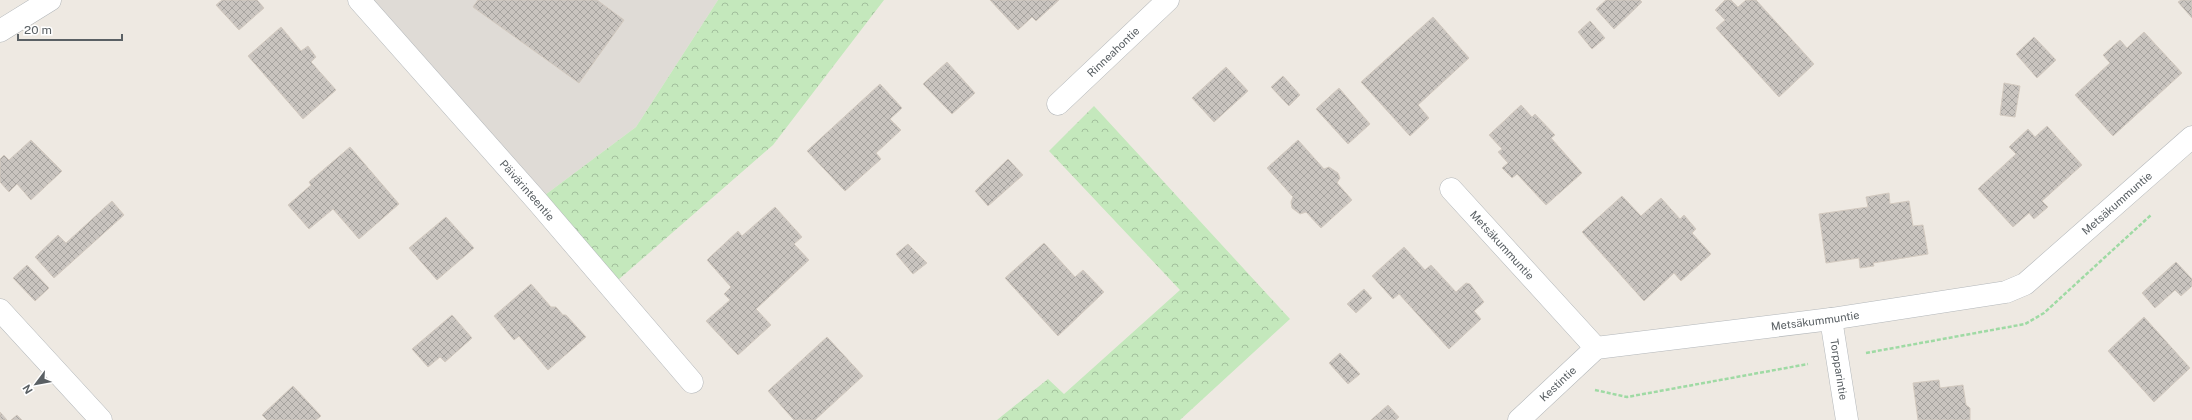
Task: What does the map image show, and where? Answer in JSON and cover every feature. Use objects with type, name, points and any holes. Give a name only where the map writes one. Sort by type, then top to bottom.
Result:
[{"type":"street","points":[[3,24],[50,0]]},
{"type":"street","name":"Päivärinteentie","points":[[359,0],[537,201],[692,382]]},
{"type":"street","name":"Rinneahontie","points":[[1058,104],[1168,0]]},
{"type":"street","name":"Metsäkummuntie","points":[[1452,189],[1596,348],[1831,319],[2006,292],[2025,284],[2192,137]]},
{"type":"street","points":[[0,310],[100,420]]},
{"type":"street","name":"Torpparintie","points":[[1831,319],[1847,420]]},
{"type":"street","name":"Kestintie","points":[[1519,420],[1596,348]]},
{"type":"shaded area","points":[[359,0],[718,0],[636,127],[537,201]]},
{"type":"green space","points":[[718,0],[884,0],[773,145],[610,287],[537,201],[636,127]]},
{"type":"green space","points":[[1094,106],[1290,319],[1180,420],[997,420],[1048,379],[1064,394],[1180,290],[1049,151]]},
{"type":"building","points":[[222,0],[257,0],[264,8],[239,30],[216,5]]},
{"type":"building","points":[[478,0],[597,0],[624,20],[579,83],[473,7]]},
{"type":"building","points":[[990,0],[1059,0],[1036,21],[1032,17],[1018,30]]},
{"type":"building","points":[[1606,0],[1640,0],[1642,2],[1614,29],[1596,9]]},
{"type":"building","points":[[1725,0],[1731,0],[1738,7],[1746,0],[1756,0],[1814,64],[1779,97],[1716,28],[1725,20],[1715,10]]},
{"type":"building","points":[[2181,0],[2192,0],[2192,18],[2178,2]]},
{"type":"building","points":[[1433,17],[1469,58],[1418,105],[1429,118],[1410,136],[1361,82]]},
{"type":"building","points":[[1590,21],[1605,38],[1592,49],[1578,32]]},
{"type":"building","points":[[281,27],[301,51],[308,46],[316,57],[311,62],[336,90],[303,119],[248,56]]},
{"type":"building","points":[[2144,32],[2182,73],[2113,136],[2075,95],[2110,63],[2103,55],[2120,40],[2127,48]]},
{"type":"building","points":[[2034,37],[2056,60],[2037,78],[2016,54]]},
{"type":"building","points":[[947,62],[975,93],[952,114],[923,84]]},
{"type":"building","points":[[1226,67],[1248,91],[1214,122],[1192,98]]},
{"type":"building","points":[[1283,76],[1300,95],[1289,106],[1271,87]]},
{"type":"building","points":[[2004,83],[2020,86],[2015,117],[2000,115]]},
{"type":"building","points":[[880,84],[902,108],[890,119],[901,130],[876,153],[881,159],[845,191],[807,151]]},
{"type":"building","points":[[1339,88],[1370,124],[1348,144],[1316,109]]},
{"type":"building","points":[[1521,105],[1532,117],[1535,114],[1555,135],[1551,138],[1582,173],[1546,205],[1517,174],[1512,178],[1502,168],[1508,163],[1498,152],[1502,149],[1489,135]]},
{"type":"building","points":[[2047,126],[2082,165],[2042,201],[2048,207],[2034,219],[2029,213],[2013,227],[1978,189],[2016,154],[2009,147],[2028,129],[2035,137]]},
{"type":"building","points":[[31,140],[62,171],[31,200],[17,184],[9,192],[0,182],[0,159],[4,155],[9,160]]},
{"type":"building","points":[[1298,140],[1324,169],[1329,167],[1338,173],[1340,178],[1337,183],[1352,200],[1321,228],[1306,212],[1300,214],[1292,208],[1291,202],[1293,197],[1267,168]]},
{"type":"building","points":[[350,147],[399,204],[359,239],[333,209],[309,229],[288,205],[311,185],[309,182]]},
{"type":"building","points":[[1008,159],[1023,175],[988,206],[975,191]]},
{"type":"building","points":[[1889,193],[1890,204],[1909,201],[1913,226],[1923,225],[1928,254],[1873,263],[1874,266],[1860,268],[1859,258],[1826,263],[1819,214],[1868,207],[1866,197]]},
{"type":"building","points":[[1622,196],[1641,216],[1661,198],[1680,219],[1684,215],[1696,229],[1692,233],[1711,254],[1681,281],[1674,273],[1644,301],[1582,232]]},
{"type":"building","points":[[112,201],[124,215],[54,278],[35,257],[58,235],[66,243]]},
{"type":"building","points":[[775,207],[802,237],[794,244],[809,260],[756,309],[771,325],[738,355],[706,321],[730,300],[724,294],[731,287],[707,260],[738,231],[742,236]]},
{"type":"building","points":[[446,217],[474,248],[437,280],[409,248]]},
{"type":"building","points":[[1044,243],[1075,277],[1083,270],[1104,292],[1058,336],[1005,278]]},
{"type":"building","points":[[908,244],[927,263],[913,274],[896,254]]},
{"type":"building","points":[[1404,247],[1425,270],[1431,265],[1456,292],[1466,283],[1470,284],[1484,302],[1474,311],[1481,319],[1449,349],[1399,294],[1393,299],[1372,276]]},
{"type":"building","points":[[2176,262],[2192,279],[2192,286],[2181,296],[2175,290],[2155,308],[2142,293]]},
{"type":"building","points":[[27,265],[49,288],[35,301],[13,278]]},
{"type":"building","points":[[531,284],[551,307],[556,307],[563,315],[566,315],[586,337],[548,370],[519,336],[514,340],[494,316]]},
{"type":"building","points":[[1364,289],[1372,298],[1356,313],[1347,304]]},
{"type":"building","points":[[452,315],[472,338],[445,362],[440,357],[428,367],[412,349]]},
{"type":"building","points":[[2144,317],[2190,368],[2154,402],[2108,351]]},
{"type":"building","points":[[827,337],[863,376],[815,420],[794,420],[768,391]]},
{"type":"building","points":[[1340,353],[1360,374],[1348,384],[1329,363]]},
{"type":"building","points":[[1939,380],[1940,388],[1963,385],[1966,405],[1970,408],[1970,420],[1918,420],[1913,383]]},
{"type":"building","points":[[293,386],[321,416],[316,420],[267,420],[262,415]]},
{"type":"building","points":[[1388,405],[1399,417],[1396,420],[1371,420]]},
{"type":"building","points":[[0,412],[7,420],[0,420]]},
{"type":"building","points":[[17,415],[22,420],[11,420]]}]
